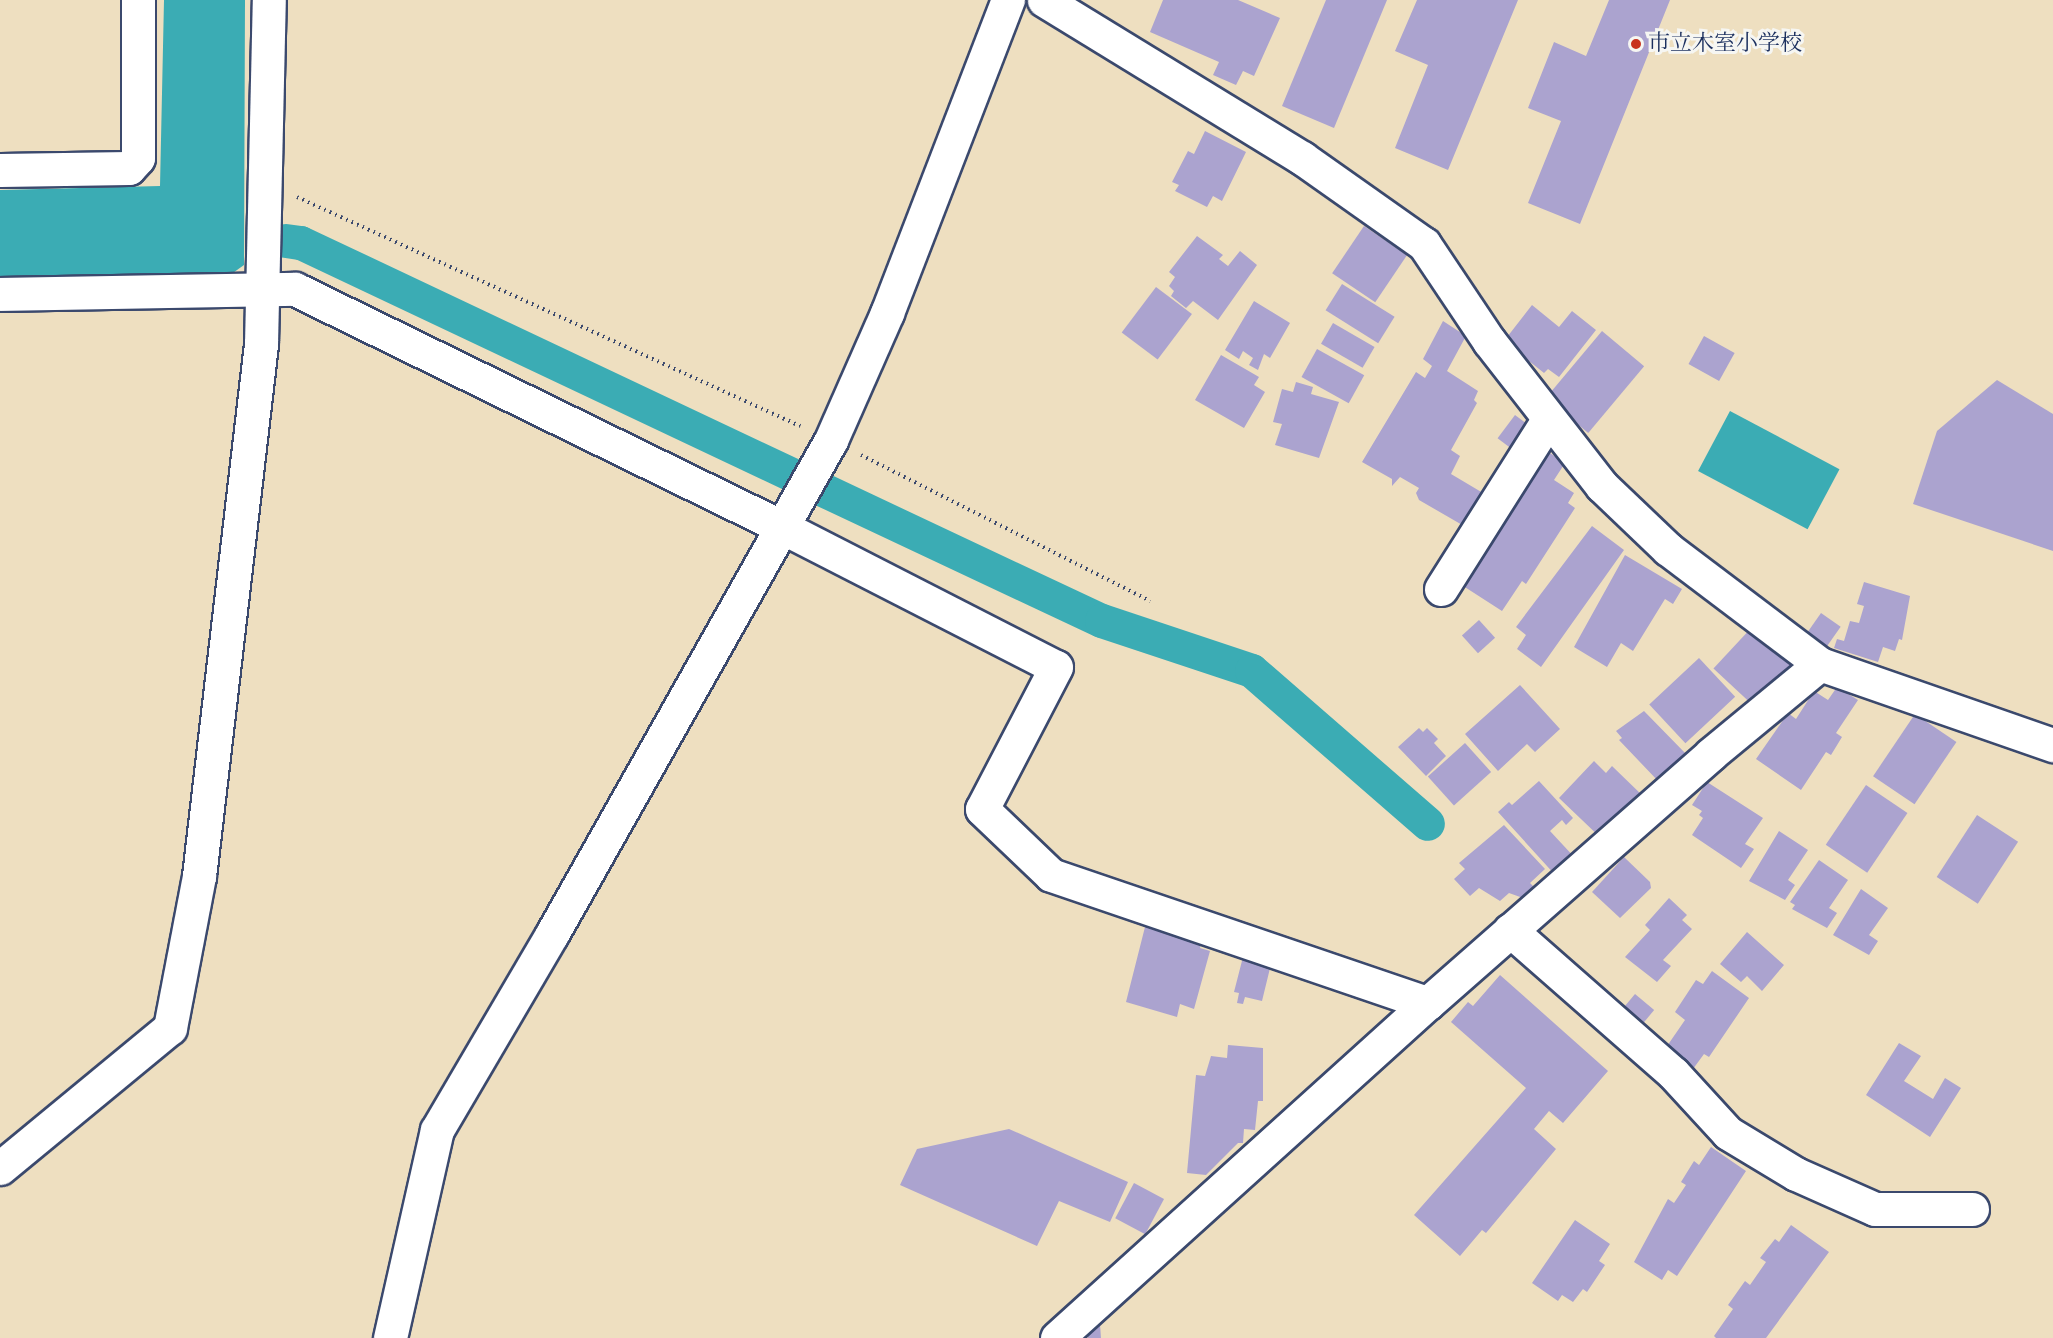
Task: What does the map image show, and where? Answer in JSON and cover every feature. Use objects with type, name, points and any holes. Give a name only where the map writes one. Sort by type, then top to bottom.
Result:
[{"type":"street","points":[[0,170],[129,168],[138,158],[138,0]]},
{"type":"street","points":[[0,1168],[170,1028],[199,876],[264,288],[269,0]]},
{"type":"street","points":[[390,1338],[437,1130],[784,528],[831,440],[887,313],[1008,0]]},
{"type":"street","points":[[1044,0],[1302,158],[1424,244],[1548,420],[1636,521],[1820,664],[2053,745]]},
{"type":"street","points":[[0,294],[295,289],[784,528],[1056,667],[982,809],[1051,875],[1428,1003]]},
{"type":"street","points":[[1441,589],[1548,420]]},
{"type":"street","points":[[1057,1338],[1510,930],[1820,664]]},
{"type":"street","points":[[1510,930],[1673,1073],[1728,1133],[1786,1168],[1875,1209],[1972,1209]]},
{"type":"path","points":[[266,183],[831,440],[1150,601]]},
{"type":"water","points":[[164,0],[245,0],[244,265],[230,275],[0,279],[0,190],[160,186]]},
{"type":"water","points":[[1730,411],[1839,469],[1808,529],[1698,471]]},
{"type":"building","points":[[1163,0],[1238,0],[1280,18],[1254,76],[1243,71],[1236,85],[1213,75],[1219,62],[1150,32]]},
{"type":"building","points":[[1326,0],[1387,0],[1334,128],[1282,106]]},
{"type":"building","points":[[1417,0],[1518,0],[1448,170],[1395,148],[1428,65],[1395,51]]},
{"type":"building","points":[[1609,0],[1670,0],[1580,224],[1528,203],[1561,121],[1528,108],[1554,42],[1586,56]]},
{"type":"building","points":[[1205,131],[1246,152],[1222,201],[1213,196],[1207,207],[1175,191],[1179,185],[1172,182],[1188,151],[1194,154]]},
{"type":"building","points":[[1364,226],[1407,255],[1375,302],[1332,273]]},
{"type":"building","points":[[1197,236],[1223,255],[1219,259],[1228,266],[1240,251],[1257,265],[1218,320],[1193,301],[1186,308],[1171,296],[1174,291],[1169,286],[1175,277],[1169,272]]},
{"type":"building","points":[[1342,284],[1395,317],[1378,343],[1326,310]]},
{"type":"building","points":[[1156,287],[1192,314],[1158,360],[1122,333]]},
{"type":"building","points":[[1254,301],[1290,323],[1270,358],[1264,354],[1258,370],[1249,365],[1253,358],[1243,351],[1239,359],[1225,350]]},
{"type":"building","points":[[1532,305],[1559,327],[1572,311],[1596,330],[1559,377],[1548,369],[1544,373],[1504,341]]},
{"type":"building","points":[[1443,321],[1466,336],[1447,371],[1478,391],[1474,400],[1477,403],[1451,450],[1460,456],[1451,474],[1483,493],[1464,526],[1419,500],[1416,493],[1419,488],[1400,477],[1392,486],[1392,479],[1362,462],[1416,372],[1425,378],[1432,366],[1423,359]]},
{"type":"building","points":[[1333,323],[1375,347],[1363,368],[1321,344]]},
{"type":"building","points":[[1602,331],[1644,366],[1588,433],[1546,398]]},
{"type":"building","points":[[1704,336],[1735,353],[1719,381],[1688,364]]},
{"type":"building","points":[[1317,349],[1364,375],[1349,403],[1301,377]]},
{"type":"building","points":[[1221,355],[1259,377],[1254,385],[1265,392],[1244,428],[1195,400]]},
{"type":"building","points":[[1997,380],[2053,414],[2053,551],[1913,504],[1937,431]]},
{"type":"building","points":[[1296,382],[1313,387],[1311,394],[1339,402],[1319,458],[1275,445],[1282,424],[1273,422],[1282,389],[1293,392]]},
{"type":"building","points":[[1515,415],[1535,430],[1518,453],[1498,438]]},
{"type":"building","points":[[1541,447],[1565,463],[1554,480],[1574,493],[1568,503],[1575,508],[1526,584],[1522,581],[1502,611],[1457,582]]},
{"type":"building","points":[[1592,526],[1624,550],[1541,667],[1517,649],[1526,635],[1516,627]]},
{"type":"building","points":[[1625,555],[1682,589],[1673,604],[1665,599],[1633,651],[1621,643],[1607,667],[1574,647]]},
{"type":"building","points":[[1864,582],[1910,596],[1902,640],[1899,639],[1895,651],[1883,647],[1878,662],[1834,648],[1837,639],[1844,641],[1850,621],[1859,623],[1864,606],[1857,604]]},
{"type":"building","points":[[1821,613],[1841,627],[1824,651],[1804,637]]},
{"type":"building","points":[[1479,620],[1495,638],[1478,653],[1462,635]]},
{"type":"building","points":[[1753,626],[1792,663],[1753,705],[1713,668]]},
{"type":"building","points":[[1699,658],[1735,697],[1685,743],[1649,704]]},
{"type":"building","points":[[1520,685],[1560,729],[1535,752],[1527,744],[1498,771],[1465,734]]},
{"type":"building","points":[[1837,687],[1858,700],[1836,733],[1842,737],[1831,755],[1826,752],[1801,790],[1756,759],[1788,713],[1796,719],[1814,691],[1828,700]]},
{"type":"building","points":[[1644,711],[1687,755],[1659,782],[1619,740],[1622,738],[1616,731]]},
{"type":"building","points":[[1915,714],[1956,742],[1915,804],[1873,776]]},
{"type":"building","points":[[1419,728],[1423,732],[1427,728],[1438,739],[1434,743],[1446,756],[1426,776],[1398,747]]},
{"type":"building","points":[[1465,743],[1491,772],[1454,805],[1428,776]]},
{"type":"building","points":[[1594,761],[1606,773],[1612,766],[1645,798],[1604,841],[1559,798]]},
{"type":"building","points":[[1539,781],[1573,818],[1566,825],[1562,820],[1550,831],[1576,859],[1557,877],[1498,812],[1509,802],[1512,805]]},
{"type":"building","points":[[1707,782],[1763,818],[1745,844],[1754,849],[1741,868],[1692,835],[1703,818],[1699,815],[1702,811],[1692,805]]},
{"type":"building","points":[[1866,785],[1907,813],[1867,873],[1826,845]]},
{"type":"building","points":[[1977,815],[2018,842],[1978,904],[1937,877]]},
{"type":"building","points":[[1504,825],[1545,869],[1530,883],[1534,887],[1523,898],[1509,893],[1500,901],[1479,888],[1470,896],[1454,879],[1465,869],[1459,863]]},
{"type":"building","points":[[1779,831],[1808,850],[1788,880],[1795,885],[1785,900],[1749,881]]},
{"type":"building","points":[[1624,857],[1650,882],[1651,888],[1620,918],[1592,892]]},
{"type":"building","points":[[1819,860],[1848,880],[1829,908],[1837,913],[1827,928],[1792,909],[1795,905],[1790,902]]},
{"type":"building","points":[[1861,889],[1888,908],[1869,935],[1878,941],[1869,955],[1833,935]]},
{"type":"building","points":[[1669,898],[1687,915],[1682,920],[1692,929],[1663,960],[1671,966],[1657,982],[1625,957],[1650,930],[1645,925]]},
{"type":"building","points":[[1146,923],[1202,939],[1200,948],[1210,951],[1194,1009],[1180,1004],[1177,1017],[1126,1002]]},
{"type":"building","points":[[1747,932],[1784,965],[1762,991],[1747,976],[1741,982],[1720,964]]},
{"type":"building","points":[[1244,953],[1272,960],[1262,1001],[1245,997],[1243,1004],[1237,1003],[1239,993],[1234,992]]},
{"type":"building","points":[[1712,971],[1749,998],[1709,1057],[1704,1054],[1693,1069],[1665,1049],[1685,1020],[1675,1012],[1696,980],[1703,984]]},
{"type":"building","points":[[1500,975],[1608,1071],[1563,1123],[1549,1111],[1534,1129],[1556,1149],[1486,1233],[1482,1230],[1460,1256],[1414,1215],[1526,1088],[1451,1022],[1468,1002],[1473,1006]]},
{"type":"building","points":[[1635,994],[1654,1010],[1639,1028],[1620,1012]]},
{"type":"building","points":[[1899,1043],[1921,1056],[1904,1081],[1933,1099],[1945,1078],[1961,1088],[1930,1137],[1866,1095]]},
{"type":"building","points":[[1228,1045],[1263,1048],[1263,1101],[1258,1101],[1255,1130],[1244,1129],[1243,1143],[1238,1143],[1206,1175],[1187,1173],[1196,1075],[1205,1076],[1211,1056],[1227,1058]]},
{"type":"building","points":[[1009,1129],[1128,1182],[1110,1222],[1059,1201],[1037,1246],[900,1185],[917,1149]]},
{"type":"building","points":[[1711,1147],[1746,1171],[1677,1276],[1668,1270],[1662,1280],[1634,1262],[1668,1199],[1674,1203],[1686,1185],[1681,1182],[1694,1161],[1699,1165]]},
{"type":"building","points":[[1134,1183],[1164,1199],[1145,1234],[1115,1218]]},
{"type":"building","points":[[1575,1220],[1610,1244],[1599,1261],[1605,1265],[1587,1292],[1583,1289],[1573,1302],[1562,1295],[1558,1301],[1532,1283]]},
{"type":"building","points":[[1791,1225],[1829,1252],[1766,1338],[1716,1338],[1714,1336],[1733,1309],[1728,1305],[1745,1281],[1750,1285],[1766,1262],[1760,1258],[1775,1239],[1779,1242]]},
{"type":"building","points":[[1100,1324],[1101,1338],[1088,1338],[1087,1325]]},
{"type":"waterway","points":[[286,241],[301,243],[792,475]]},
{"type":"waterway","points":[[821,489],[1102,621],[1252,671],[1428,824]]},
{"type":"place","name":"市立木室小学校","points":[[1636,44]]}]
